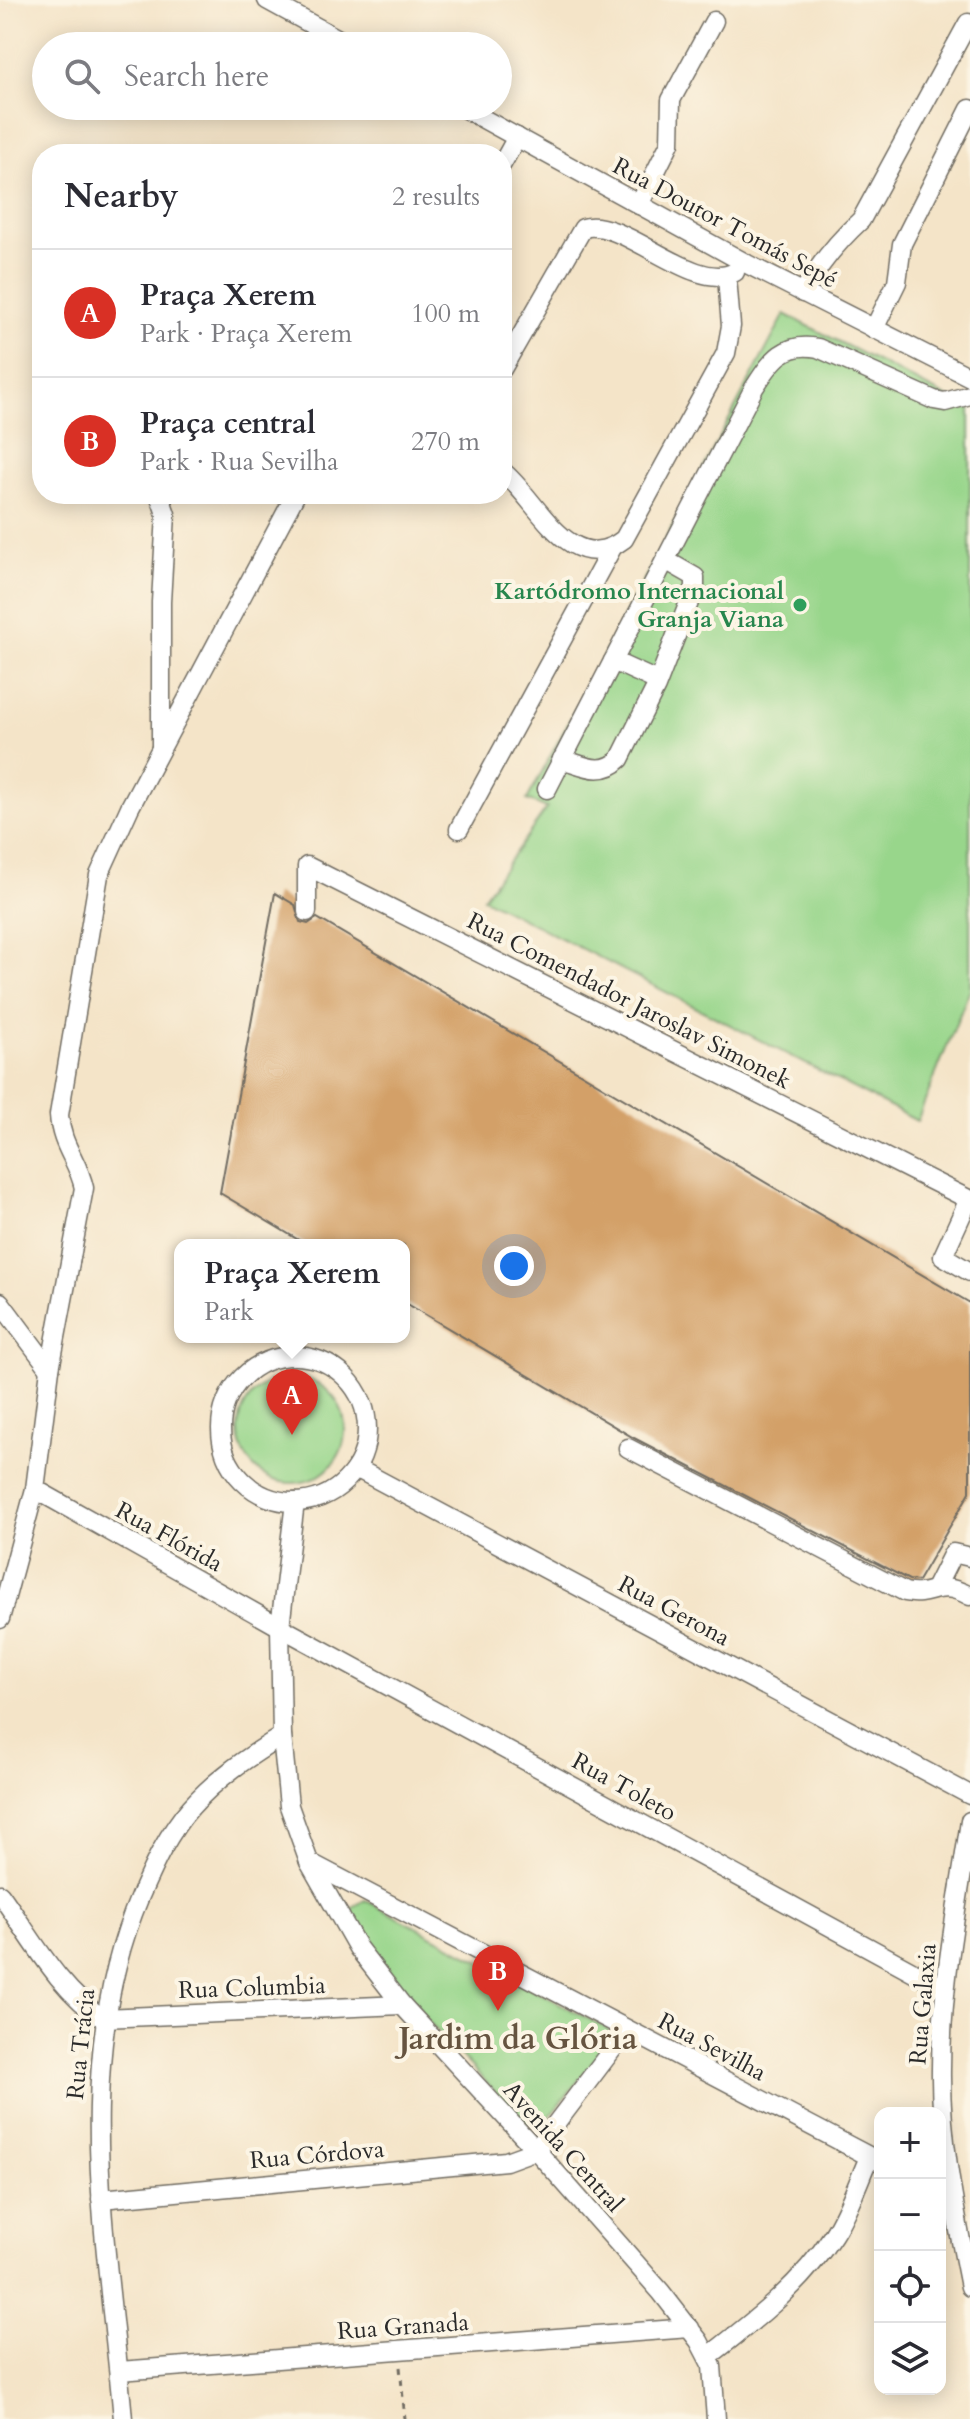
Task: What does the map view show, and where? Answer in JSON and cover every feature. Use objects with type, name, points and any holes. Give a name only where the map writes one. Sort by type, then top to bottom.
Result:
[{"type":"street","points":[[267,0],[325,32]]},
{"type":"street","points":[[639,205],[670,143],[671,100],[714,21]]},
{"type":"street","points":[[803,293],[816,269],[839,240],[861,220],[968,23]]},
{"type":"street","points":[[874,329],[897,282],[902,244],[970,109]]},
{"type":"street","name":"Rua Doutor Tomás Sepé","points":[[486,120],[747,264],[970,377]]},
{"type":"street","points":[[512,146],[517,137]]},
{"type":"street","points":[[512,352],[583,228],[600,228],[705,275],[727,277],[747,264]]},
{"type":"street","points":[[459,829],[612,548],[624,539],[726,353],[731,326],[727,277]]},
{"type":"street","points":[[547,789],[754,388],[774,358],[788,348],[803,345],[818,348],[934,400],[945,402],[970,395]]},
{"type":"street","points":[[512,480],[522,488],[543,520],[564,539],[589,551],[612,548]]},
{"type":"street","points":[[161,747],[161,602],[166,514],[162,504]]},
{"type":"street","points":[[0,1619],[35,1489],[50,1369],[84,1188],[80,1171],[63,1146],[60,1132],[66,1055],[99,875],[161,747],[291,504]]},
{"type":"street","points":[[562,759],[589,768],[611,767],[620,759],[657,681],[695,587],[695,577],[667,561]]},
{"type":"street","points":[[613,661],[657,681]]},
{"type":"street","name":"Rua Comendador Jaroslav Simonek","points":[[307,912],[307,866],[969,1199]]},
{"type":"street","points":[[969,1199],[943,1256],[970,1272]]},
{"type":"street","points":[[0,1302],[50,1369]]},
{"type":"street","points":[[280,1356],[304,1356],[328,1364],[347,1378],[361,1399],[367,1422],[365,1446],[356,1468],[329,1492],[295,1502],[272,1498],[250,1488],[233,1470],[223,1448],[220,1424],[226,1400],[239,1380],[258,1365],[280,1356]]},
{"type":"street","points":[[628,1448],[905,1592],[915,1594],[953,1587],[970,1596]]},
{"type":"street","name":"Rua Gerona","points":[[356,1468],[970,1795]]},
{"type":"street","name":"Rua Flórida","points":[[35,1489],[280,1627]]},
{"type":"street","name":"Avenida Central","points":[[295,1502],[280,1627],[282,1736],[289,1806],[309,1862],[358,1948],[402,2005],[536,2150],[690,2328],[709,2356],[714,2375],[716,2419]]},
{"type":"street","points":[[935,1589],[953,1553],[970,1557]]},
{"type":"street","name":"Rua Toleto","points":[[280,1627],[945,1989]]},
{"type":"street","name":"Rua Trácia","points":[[123,2419],[101,2199],[98,2091],[103,2018],[131,1917],[156,1858],[175,1827],[217,1781],[282,1736]]},
{"type":"street","name":"Rua Galaxia","points":[[970,1821],[945,1989],[941,2070],[947,2195],[970,2287]]},
{"type":"street","name":"Rua Sevilha","points":[[309,1862],[874,2158]]},
{"type":"street","points":[[0,1894],[57,1972],[84,2003],[103,2018]]},
{"type":"street","name":"Rua Columbia","points":[[103,2018],[402,2005]]},
{"type":"street","points":[[536,2150],[627,2030]]},
{"type":"street","name":"Rua Córdova","points":[[101,2199],[479,2165],[506,2161],[536,2150]]},
{"type":"street","points":[[709,2356],[786,2294],[812,2264],[835,2233],[874,2161]]},
{"type":"street","name":"Rua Granada","points":[[119,2371],[690,2328]]},
{"type":"path","points":[[398,2352],[405,2419]]},
{"type":"green space","name":"Kartódromo Internacional Granja Viana","points":[[785,314],[970,409],[970,989],[917,1121],[483,898],[547,808],[527,800]]},
{"type":"green space","points":[[292,1377],[312,1381],[329,1393],[341,1410],[345,1430],[341,1450],[329,1467],[312,1479],[292,1483],[272,1479],[255,1467],[243,1450],[239,1430],[243,1410],[255,1393],[272,1381]]},
{"type":"green space","points":[[365,1900],[608,2029],[610,2041],[547,2120],[538,2124],[524,2122],[404,1996],[351,1923],[353,1907]]},
{"type":"building","points":[[275,893],[295,905],[300,922],[308,924],[317,918],[970,1303],[970,1492],[918,1581],[909,1580],[634,1438],[410,1306],[410,1239],[297,1239],[220,1193]]},
{"type":"place","name":"Kartódromo Internacional Granja Viana","points":[[800,605]]},
{"type":"place","name":"Praça Xerem","points":[[292,1435]]},
{"type":"place","name":"Praça central","points":[[498,2011]]},
{"type":"district","name":"Jardim da Glória","points":[[518,2039]]}]
